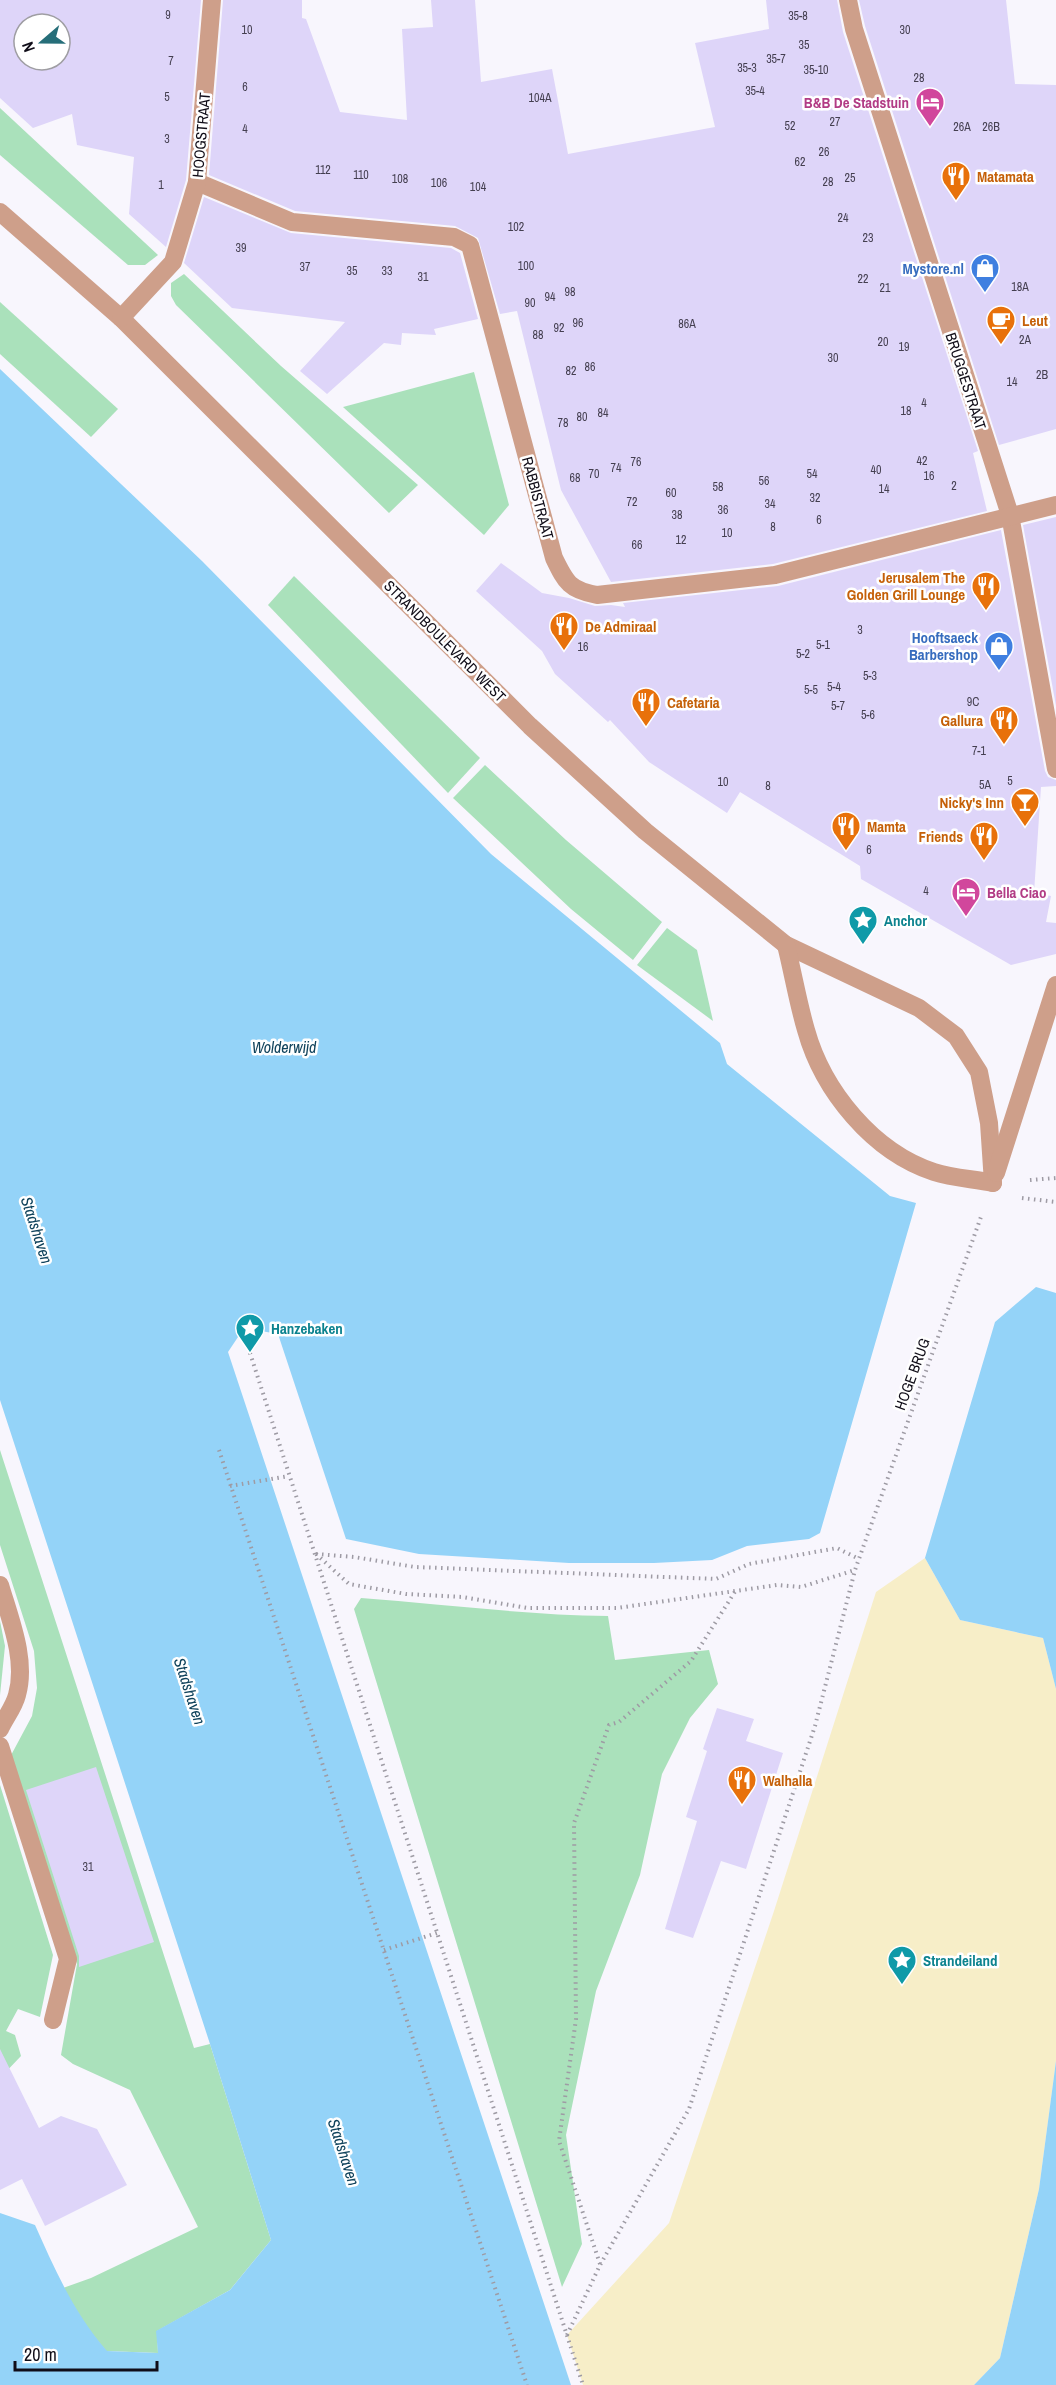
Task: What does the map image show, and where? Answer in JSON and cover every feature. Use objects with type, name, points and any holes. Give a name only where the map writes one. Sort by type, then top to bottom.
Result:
[{"type":"street","name":"HOOGSTRAAT","points":[[121,318],[173,262],[197,182],[212,0]]},
{"type":"street","name":"BRUGGESTRAAT","points":[[848,0],[854,30],[1010,516],[1056,769]]},
{"type":"street","name":"RABBISTRAAT","points":[[197,182],[292,222],[454,237],[470,245],[554,558],[570,587],[580,592],[597,595],[775,575],[1056,505]]},
{"type":"street","name":"STRANDBOULEVARD WEST","points":[[0,212],[121,318],[530,726],[645,831],[786,945],[919,1008],[956,1036],[979,1072],[989,1123],[993,1183]]},
{"type":"street","points":[[786,945],[806,1032],[822,1071],[865,1130],[897,1156],[934,1172],[993,1183],[1056,984]]},
{"type":"street","points":[[0,1585],[19,1652],[20,1674],[17,1696],[0,1729]]},
{"type":"street","points":[[0,1746],[68,1959],[53,2020]]},
{"type":"path","name":"HOGE BRUG","points":[[567,2335],[600,2265],[689,2109],[815,1726],[855,1570],[981,1217]]},
{"type":"path","points":[[250,1353],[583,2385]]},
{"type":"path","points":[[219,1450],[526,2385]]},
{"type":"path","points":[[230,1486],[289,1476]]},
{"type":"path","points":[[316,1553],[415,1567],[716,1579],[749,1564],[837,1548],[859,1558]]},
{"type":"path","points":[[316,1553],[348,1584],[406,1594],[463,1597],[527,1608],[617,1608],[777,1585],[801,1587],[855,1570]]},
{"type":"path","points":[[600,2265],[559,2141],[576,2019],[574,1823],[609,1725],[619,1722],[691,1661],[736,1590]]},
{"type":"path","points":[[384,1950],[437,1933]]},
{"type":"green space","points":[[0,108],[158,255],[145,265],[128,265],[0,155]]},
{"type":"green space","points":[[184,274],[281,366],[418,485],[389,513],[176,305],[171,296],[171,283]]},
{"type":"green space","points":[[0,302],[118,409],[91,437],[0,354]]},
{"type":"green space","points":[[474,372],[509,505],[484,535],[343,407]]},
{"type":"green space","points":[[294,576],[480,758],[448,793],[268,605]]},
{"type":"green space","points":[[485,765],[566,840],[662,922],[633,960],[571,909],[453,798]]},
{"type":"green space","points":[[667,928],[697,950],[713,1021],[637,965]]},
{"type":"green space","points":[[0,1450],[194,2048],[210,2044],[271,2240],[230,2290],[157,2331],[158,2353],[106,2351],[85,2325],[63,2288],[91,2278],[198,2227],[130,2090],[73,2064],[61,2055],[77,1964],[9,1759],[32,1716],[37,1688],[34,1651],[0,1545]]},
{"type":"green space","points":[[361,1598],[608,1616],[615,1660],[709,1650],[718,1684],[690,1718],[662,1774],[640,1875],[596,1991],[566,2135],[582,2244],[562,2287],[354,1609]]},
{"type":"green space","points":[[0,1621],[5,1646],[0,1695]]},
{"type":"green space","points":[[0,1785],[53,1955],[40,2017],[18,2009],[6,2031],[15,2035],[21,2056],[0,2078]]},
{"type":"sand","name":"Strandeiland","points":[[925,1558],[960,1620],[1043,1638],[1056,1689],[1056,2061],[1039,2189],[1000,2358],[974,2385],[583,2385],[567,2335],[669,2223],[774,1911],[876,1592]]},
{"type":"water","name":"Wolderwijd","points":[[0,369],[202,561],[491,854],[720,1043],[727,1064],[890,1196],[916,1203],[820,1533],[809,1539],[747,1546],[712,1560],[569,1563],[419,1554],[346,1539],[278,1334],[244,1328],[228,1352],[571,2385],[0,2385],[0,2213],[35,2225],[75,2306],[107,2351],[158,2353],[156,2331],[230,2290],[271,2240],[210,2044],[0,1400]]},
{"type":"water","points":[[1036,1287],[1056,1293],[1056,1689],[1043,1638],[960,1620],[925,1558],[995,1322]]},
{"type":"water","points":[[1056,2061],[1056,2385],[974,2385],[1000,2358],[1039,2189]]},
{"type":"building","points":[[0,0],[201,0],[186,180],[166,247],[129,214],[134,157],[77,145],[72,114],[33,128],[0,98]]},
{"type":"building","points":[[223,0],[302,0],[302,18],[306,19],[340,112],[407,120],[402,29],[433,27],[431,0],[475,0],[481,82],[552,69],[568,154],[715,127],[695,43],[769,29],[766,0],[837,0],[843,32],[978,451],[973,453],[987,511],[773,564],[611,582],[561,490],[517,311],[500,314],[478,238],[455,226],[295,211],[209,175]]},
{"type":"building","points":[[859,0],[1006,0],[1015,84],[1056,85],[1056,429],[999,445],[865,26]]},
{"type":"building","points":[[204,197],[291,233],[451,248],[460,253],[478,319],[434,329],[436,335],[402,333],[401,345],[384,343],[327,394],[300,371],[345,322],[232,308],[184,263]]},
{"type":"building","points":[[1056,517],[1056,706],[1023,525]]},
{"type":"building","points":[[1001,530],[1045,771],[1048,777],[1056,780],[1056,786],[1041,787],[1034,893],[1051,896],[1046,922],[1056,923],[1056,954],[1011,965],[861,879],[860,866],[740,792],[727,813],[649,762],[610,720],[608,722],[555,674],[542,651],[476,591],[501,563],[542,593],[595,606],[625,607],[623,603],[778,586]]},
{"type":"building","points":[[717,1708],[754,1719],[746,1741],[783,1753],[746,1869],[721,1861],[693,1938],[665,1929],[697,1821],[686,1817],[707,1751],[703,1749]]},
{"type":"building","points":[[96,1767],[154,1942],[79,1967],[79,1956],[26,1790]]},
{"type":"building","points":[[0,2049],[39,2128],[61,2116],[97,2129],[127,2185],[45,2226],[22,2179],[0,2190]]},
{"type":"place","name":"B&B De Stadstuin","points":[[930,128]]},
{"type":"place","name":"Matamata","points":[[956,202]]},
{"type":"place","name":"Mystore.nl","points":[[985,294]]},
{"type":"place","name":"Leut","points":[[1001,346]]},
{"type":"place","name":"Jerusalem The Golden Grill Lounge","points":[[986,612]]},
{"type":"place","name":"De Admiraal","points":[[564,652]]},
{"type":"place","name":"Hooftsaeck Barbershop","points":[[999,672]]},
{"type":"place","name":"Cafetaria","points":[[646,728]]},
{"type":"place","name":"Gallura","points":[[1004,746]]},
{"type":"place","name":"Nicky's Inn","points":[[1025,828]]},
{"type":"place","name":"Mamta","points":[[846,852]]},
{"type":"place","name":"Friends","points":[[984,862]]},
{"type":"place","name":"Bella Ciao","points":[[966,918]]},
{"type":"place","name":"Anchor","points":[[863,946]]},
{"type":"place","name":"Hanzebaken","points":[[250,1354]]},
{"type":"place","name":"Walhalla","points":[[742,1806]]},
{"type":"place","name":"Strandeiland","points":[[902,1986]]},
{"type":"water label","name":"Stadshaven","points":[[37,1230]]},
{"type":"water label","name":"Stadshaven","points":[[190,1691]]},
{"type":"water label","name":"Stadshaven","points":[[344,2152]]}]
